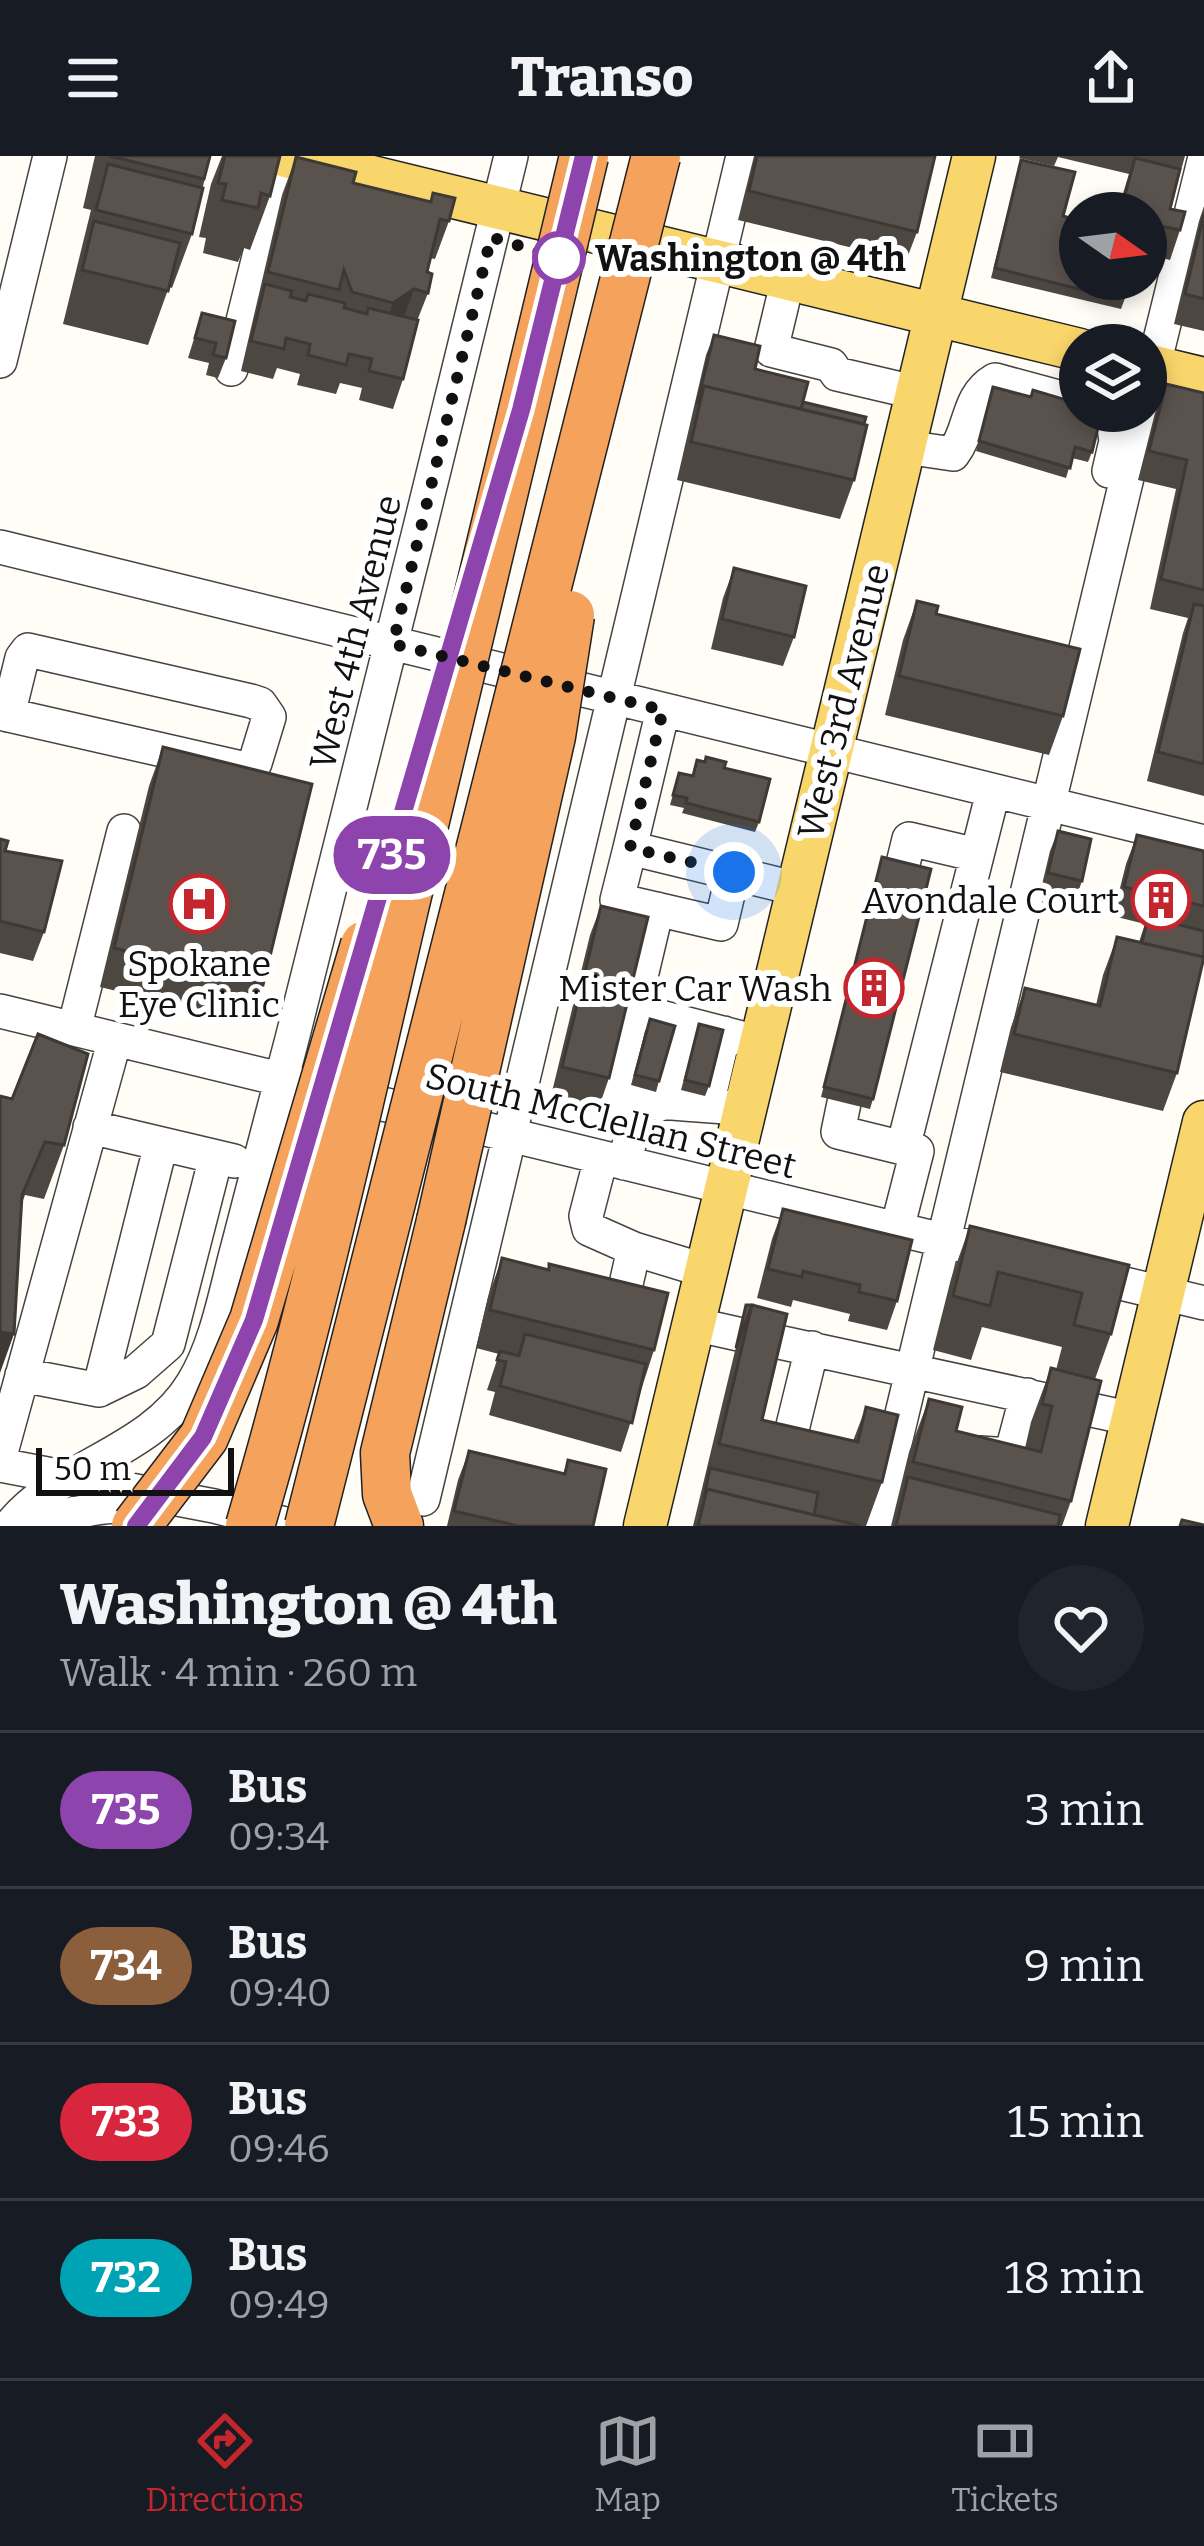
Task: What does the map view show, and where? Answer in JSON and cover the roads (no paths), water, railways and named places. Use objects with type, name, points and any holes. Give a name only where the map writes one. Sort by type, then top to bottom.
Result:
[{"type":"highway","points":[[232,1516],[287,1401],[584,156]]},
{"type":"highway","points":[[309,1526],[656,156]]},
{"type":"highway","points":[[411,1513],[387,1494],[385,1453],[551,736],[617,317]]},
{"type":"highway","points":[[136,1526],[203,1437],[254,1320],[521,410]]},
{"type":"main road","points":[[285,156],[1059,345]]},
{"type":"main road","name":"West 3rd Avenue","points":[[645,1526],[726,1188],[726,1107],[743,1038],[798,889],[974,156]]},
{"type":"main road","points":[[1167,378],[1204,379]]},
{"type":"main road","points":[[1107,1526],[1133,1419],[1184,1298],[1204,1122]]},
{"type":"street","points":[[0,361],[50,156]]},
{"type":"street","points":[[231,369],[285,156]]},
{"type":"street","name":"West 4th Avenue","points":[[10,1526],[68,1477],[108,1459],[168,1418],[195,1381],[226,1288],[282,1081],[511,156]]},
{"type":"street","points":[[411,1513],[490,1270],[510,1136],[743,156]]},
{"type":"street","points":[[1162,324],[1203,166]]},
{"type":"street","points":[[788,279],[771,350],[831,365],[837,374],[918,393]]},
{"type":"street","points":[[904,447],[953,454],[964,439],[971,405],[981,388],[995,380],[1059,397]]},
{"type":"street","points":[[1081,596],[1115,432]]},
{"type":"street","points":[[875,1526],[920,1439],[912,1369],[1138,432]]},
{"type":"street","points":[[0,548],[1204,842]]},
{"type":"street","points":[[28,650],[251,701],[260,704],[269,717],[255,764],[246,769],[4,714],[28,650]]},
{"type":"street","points":[[663,710],[617,900],[722,924],[734,872]]},
{"type":"street","points":[[903,1148],[993,792]]},
{"type":"street","points":[[74,1029],[124,830]]},
{"type":"street","points":[[901,872],[909,839],[977,855]]},
{"type":"street","points":[[630,848],[798,889]]},
{"type":"street","points":[[658,909],[613,1094],[651,1103],[726,1107]]},
{"type":"street","points":[[633,1010],[743,1038]]},
{"type":"street","name":"South McClellan Street","points":[[0,1011],[1184,1298]]},
{"type":"street","points":[[682,1023],[651,1103],[612,1161],[586,1216],[590,1229],[634,1249],[706,1271]]},
{"type":"street","points":[[115,1039],[0,1460],[292,1526]]},
{"type":"street","points":[[844,1102],[838,1132],[917,1151],[897,1229]]},
{"type":"street","points":[[90,1127],[259,1167]]},
{"type":"street","points":[[99,1390],[161,1144]]},
{"type":"street","points":[[22,1376],[99,1390],[136,1372],[167,1344],[215,1157]]},
{"type":"street","points":[[567,1289],[618,1301],[634,1249]]},
{"type":"street","points":[[694,1324],[738,1334]]},
{"type":"street","points":[[774,1341],[1133,1419]]},
{"type":"street","points":[[812,1348],[788,1450],[820,1458]]},
{"type":"street","points":[[920,1439],[990,1456],[1011,1454],[1027,1395]]},
{"type":"street","points":[[47,1526],[105,1505],[232,1516]]},
{"type":"place","name":"Washington @ 4th","points":[[559,258]]},
{"type":"place","name":"Avondale Court","points":[[1161,900]]},
{"type":"place","name":"Spokane Eye Clinic","points":[[199,904]]},
{"type":"place","name":"Mister Car Wash","points":[[874,988]]}]
